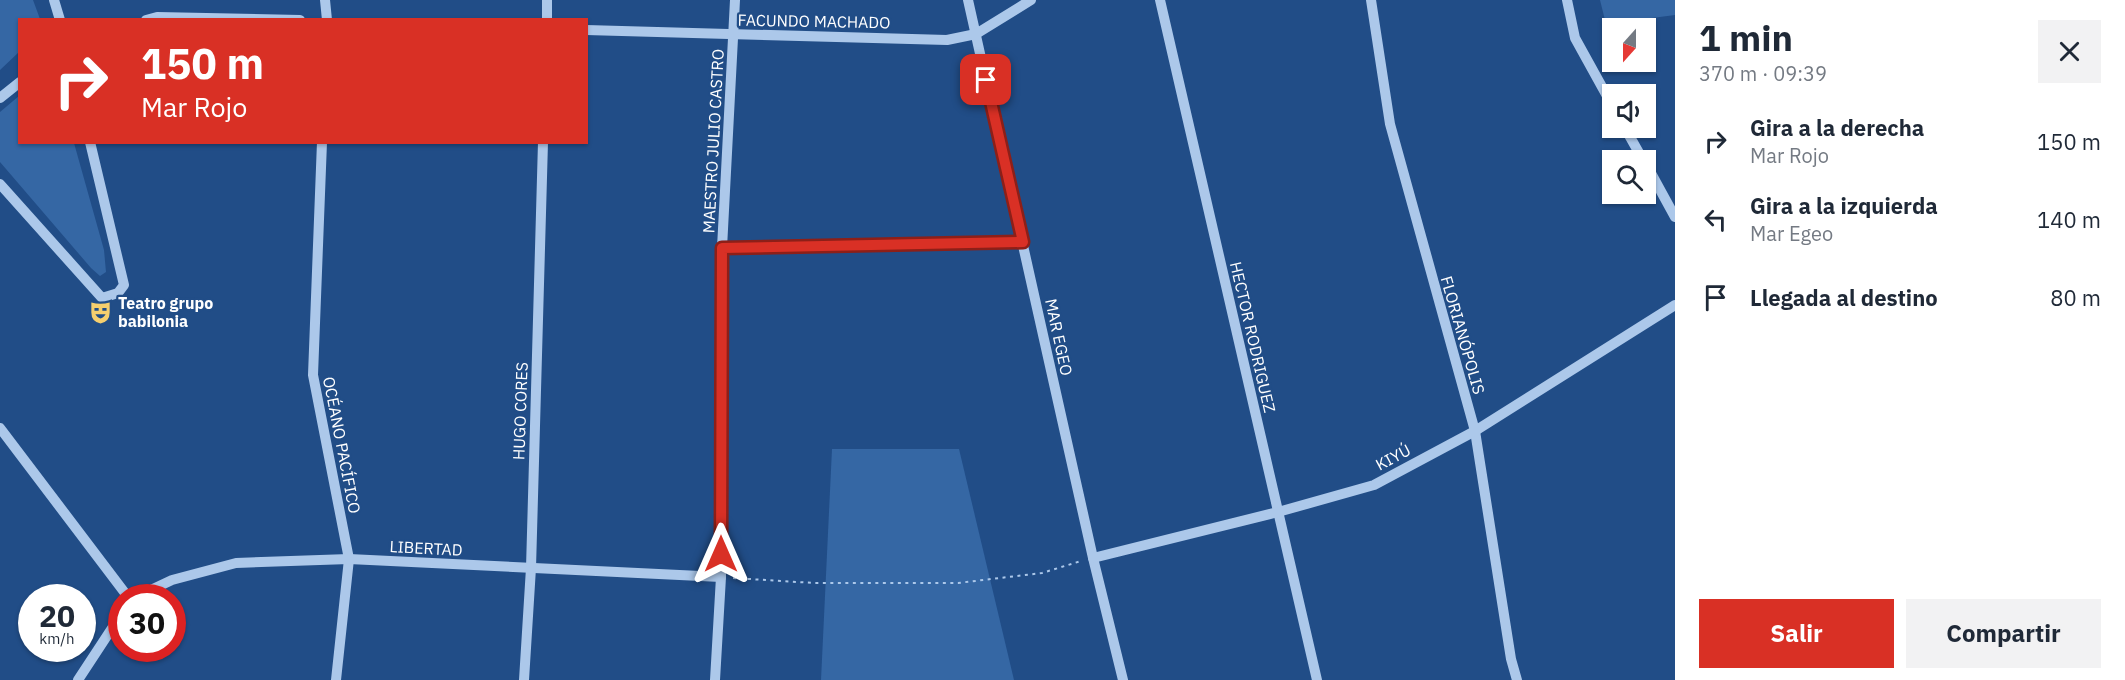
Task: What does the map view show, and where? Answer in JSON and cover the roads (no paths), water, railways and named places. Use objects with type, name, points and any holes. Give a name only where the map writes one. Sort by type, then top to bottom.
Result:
[{"type":"street","points":[[54,0],[59,18]]},
{"type":"street","points":[[326,0],[327,18]]},
{"type":"street","points":[[547,0],[547,18]]},
{"type":"street","name":"MAESTRO JULIO CASTRO","points":[[715,680],[721,577],[722,248],[735,0]]},
{"type":"street","name":"MAR EGEO","points":[[968,0],[1093,558],[1123,680]]},
{"type":"street","name":"FACUNDO MACHADO","points":[[588,30],[947,40],[976,34],[1031,0]]},
{"type":"street","name":"HECTOR RODRIGUEZ","points":[[1160,0],[1317,680]]},
{"type":"street","name":"FLORIANÓPOLIS","points":[[1371,0],[1390,124],[1474,431],[1511,659],[1517,680]]},
{"type":"street","points":[[1567,0],[1575,38],[1602,87]]},
{"type":"street","points":[[153,18],[205,18]]},
{"type":"street","points":[[0,98],[18,84]]},
{"type":"street","points":[[0,184],[102,298],[118,293],[124,285],[90,144]]},
{"type":"street","name":"OCÉANO PACÍFICO","points":[[322,144],[313,375],[349,559],[336,680]]},
{"type":"street","name":"HUGO CORES","points":[[524,680],[531,568],[543,144]]},
{"type":"street","points":[[1656,183],[1675,217]]},
{"type":"street","points":[[722,248],[1023,242]]},
{"type":"street","name":"KIYÚ","points":[[1093,558],[1278,512],[1374,485],[1474,431],[1675,305]]},
{"type":"street","points":[[0,428],[118,584]]},
{"type":"street","name":"LIBERTAD","points":[[164,584],[236,563],[349,559],[721,577]]},
{"type":"street","points":[[78,680],[108,634]]},
{"type":"place","name":"Teatro grupo babilonia","points":[[100,312]]}]
